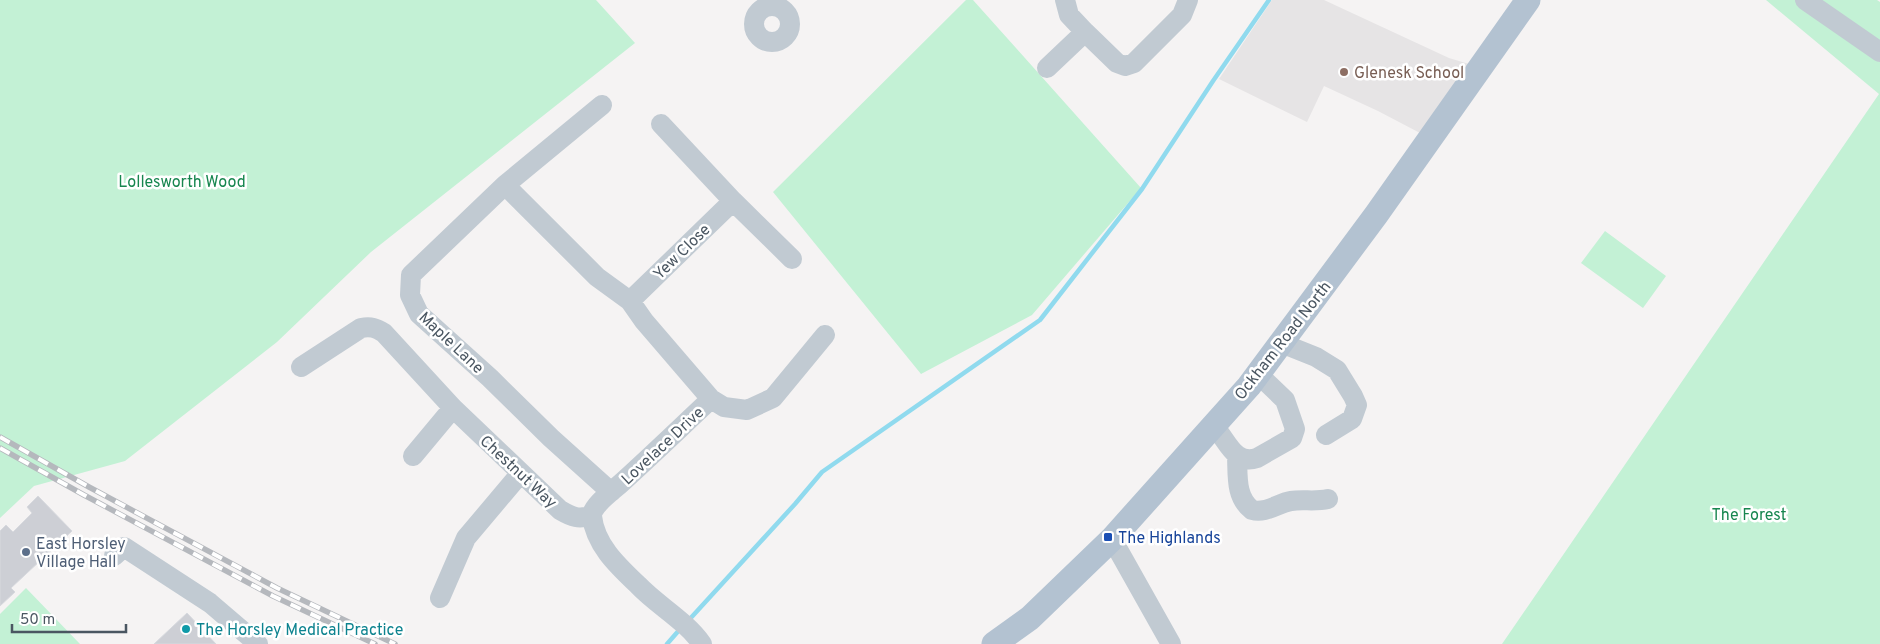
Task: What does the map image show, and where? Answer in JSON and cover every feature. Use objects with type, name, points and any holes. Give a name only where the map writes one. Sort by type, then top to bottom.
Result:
[{"type":"main road","name":"Ockham Road North","points":[[994,644],[1030,618],[1112,539],[1258,374],[1376,216],[1528,0]]},
{"type":"street","points":[[1065,0],[1069,15],[1108,56],[1125,66],[1141,57],[1176,22],[1187,7],[1188,0]]},
{"type":"street","points":[[1805,0],[1880,52]]},
{"type":"street","points":[[1047,68],[1085,32]]},
{"type":"street","name":"Maple Lane","points":[[602,105],[505,186],[411,276],[410,295],[419,314],[490,378],[551,438],[612,492]]},
{"type":"street","points":[[661,124],[733,201],[792,259]]},
{"type":"street","name":"Lovelace Drive","points":[[505,186],[597,277],[630,301],[644,321],[710,399],[594,509],[592,515]]},
{"type":"street","name":"Yew Close","points":[[630,301],[733,201]]},
{"type":"street","name":"Chestnut Way","points":[[301,367],[361,328],[370,326],[384,333],[453,408],[520,474],[560,510],[574,518],[583,519],[592,515]]},
{"type":"street","points":[[710,399],[724,408],[747,410],[773,398],[825,335]]},
{"type":"street","points":[[1281,343],[1337,370],[1354,396],[1357,405],[1352,419],[1326,435]]},
{"type":"street","points":[[1214,425],[1237,456],[1242,459],[1252,460],[1258,458],[1292,438],[1295,433],[1285,400],[1258,374]]},
{"type":"street","points":[[413,456],[453,408]]},
{"type":"street","points":[[1237,456],[1241,498],[1252,510],[1264,511],[1291,501],[1312,502],[1328,499]]},
{"type":"street","points":[[440,598],[466,538],[520,474]]},
{"type":"street","points":[[592,515],[596,530],[608,556],[697,638]]},
{"type":"street","points":[[1112,539],[1171,644]]},
{"type":"street","points":[[119,552],[158,575],[178,591],[210,603],[258,644]]},
{"type":"shaded area","name":"Glenesk School","points":[[1272,0],[1324,0],[1449,58],[1469,64],[1420,133],[1324,86],[1307,122],[1219,79]]},
{"type":"green space","name":"Lollesworth Wood","points":[[0,0],[596,0],[635,43],[371,252],[277,342],[125,461],[34,486],[0,518]]},
{"type":"green space","points":[[966,0],[973,0],[1141,188],[1032,315],[921,374],[773,192]]},
{"type":"green space","name":"The Forest","points":[[1766,0],[1877,0],[1880,2],[1880,644],[1502,644],[1879,94]]},
{"type":"green space","points":[[1605,231],[1666,276],[1643,308],[1581,263]]},
{"type":"green space","points":[[26,588],[80,644],[0,644],[0,614]]},
{"type":"building","name":"East Horsley Village Hall","points":[[38,496],[72,531],[11,588],[15,592],[0,606],[0,531],[6,525],[13,532],[32,513],[27,507]]},
{"type":"building","name":"The Horsley Medical Practice","points":[[187,613],[216,644],[154,644]]},
{"type":"waterway","points":[[688,621],[822,472],[1040,320],[1142,189],[1269,0]]},
{"type":"waterway","points":[[667,644],[681,628]]},
{"type":"railway","points":[[0,437],[277,588],[395,644]]},
{"type":"railway","points":[[0,448],[273,596],[375,644]]},
{"type":"place","name":"Glenesk School","points":[[1344,72]]},
{"type":"place","name":"The Highlands","points":[[1108,537]]},
{"type":"place","name":"East Horsley Village Hall","points":[[26,552]]},
{"type":"place","name":"The Horsley Medical Practice","points":[[186,629]]}]
